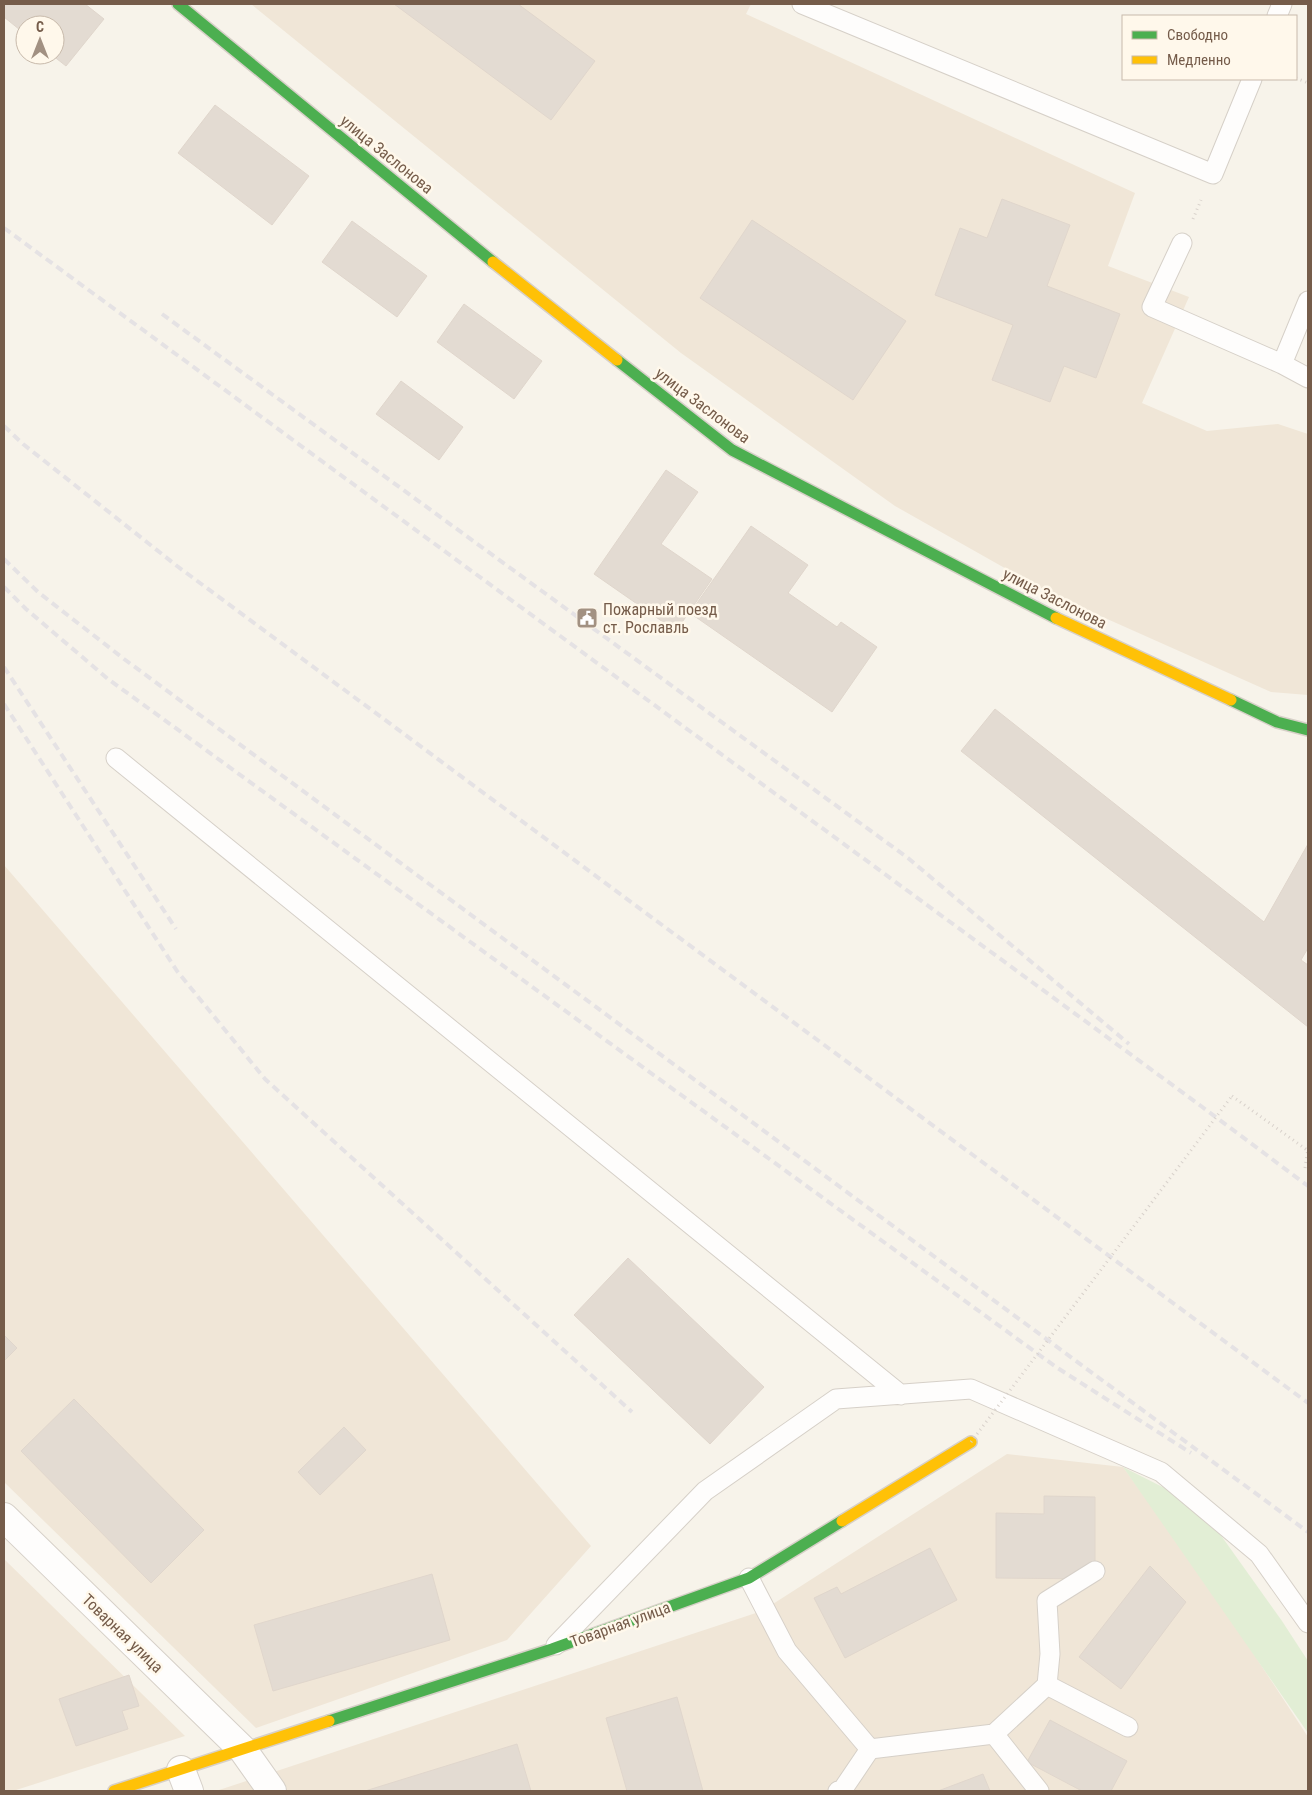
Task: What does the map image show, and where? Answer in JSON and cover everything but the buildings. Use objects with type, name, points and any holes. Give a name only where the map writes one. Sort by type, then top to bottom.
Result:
[{"type":"street","name":"улица Заслонова","points":[[178,4],[548,307],[732,450],[1064,622],[1277,722],[1308,730]]},
{"type":"street","name":"Товарная улица","points":[[114,1791],[185,1781],[243,1750],[552,1649],[749,1578],[971,1442]]},
{"type":"street","name":"Товарная улица","points":[[4,1516],[243,1750],[272,1791]]},
{"type":"lane","points":[[802,4],[1213,174],[1252,80]]},
{"type":"lane","points":[[1182,243],[1152,307],[1282,364],[1308,378]]},
{"type":"lane","points":[[1282,364],[1308,302]]},
{"type":"lane","points":[[116,758],[901,1395]]},
{"type":"lane","points":[[552,1649],[705,1491],[836,1400],[971,1389],[1162,1472],[1258,1554],[1308,1622]]},
{"type":"lane","points":[[838,1791],[843,1789],[870,1749],[994,1734],[1047,1685],[1050,1654],[1047,1601],[1095,1571]]},
{"type":"lane","points":[[749,1578],[787,1651],[870,1749]]},
{"type":"lane","points":[[1047,1685],[1128,1727]]},
{"type":"lane","points":[[994,1734],[1039,1791]]},
{"type":"path","points":[[1182,243],[1213,174]]},
{"type":"path","points":[[971,1442],[1232,1096],[1307,1149],[1305,1168]]},
{"type":"shaded area","points":[[251,4],[751,4],[746,14],[1135,193],[1108,266],[1189,297],[1142,403],[1207,431],[1278,424],[1308,434],[1308,695],[1271,692],[1096,614],[1035,585],[895,506],[681,353]]},
{"type":"shaded area","points":[[4,865],[591,1546],[507,1640],[256,1728],[4,1482]]},
{"type":"shaded area","points":[[1007,1454],[1123,1467],[1208,1584],[1308,1737],[1308,1791],[216,1791],[762,1611]]},
{"type":"shaded area","points":[[4,1559],[185,1736],[13,1791],[4,1791]]},
{"type":"green space","points":[[1123,1467],[1200,1506],[1282,1621],[1308,1661],[1308,1733]]},
{"type":"railway","points":[[4,228],[1308,1186]]},
{"type":"railway","points":[[162,314],[908,858],[1129,1044]]},
{"type":"railway","points":[[4,426],[23,444],[177,566],[1308,1403]]},
{"type":"railway","points":[[4,559],[38,592],[124,659],[1308,1532]]},
{"type":"railway","points":[[4,587],[26,609],[108,679],[1056,1367],[1191,1453]]},
{"type":"railway","points":[[4,667],[176,929]]},
{"type":"railway","points":[[4,704],[177,971],[265,1079],[632,1412]]},
{"type":"traffic: fast","points":[[178,4],[493,262]]},
{"type":"traffic: fast","points":[[617,360],[732,450],[1056,618]]},
{"type":"traffic: fast","points":[[1231,700],[1277,722],[1308,730]]},
{"type":"traffic: fast","points":[[329,1721],[552,1649],[749,1578],[842,1521]]},
{"type":"traffic: slow","points":[[493,262],[617,360]]},
{"type":"traffic: slow","points":[[1056,618],[1231,700]]},
{"type":"traffic: slow","points":[[842,1521],[971,1442]]},
{"type":"traffic: slow","points":[[114,1791],[329,1721]]},
{"type":"place","name":"Пожарный поезд ст. Рославль","points":[[587,618]]}]
